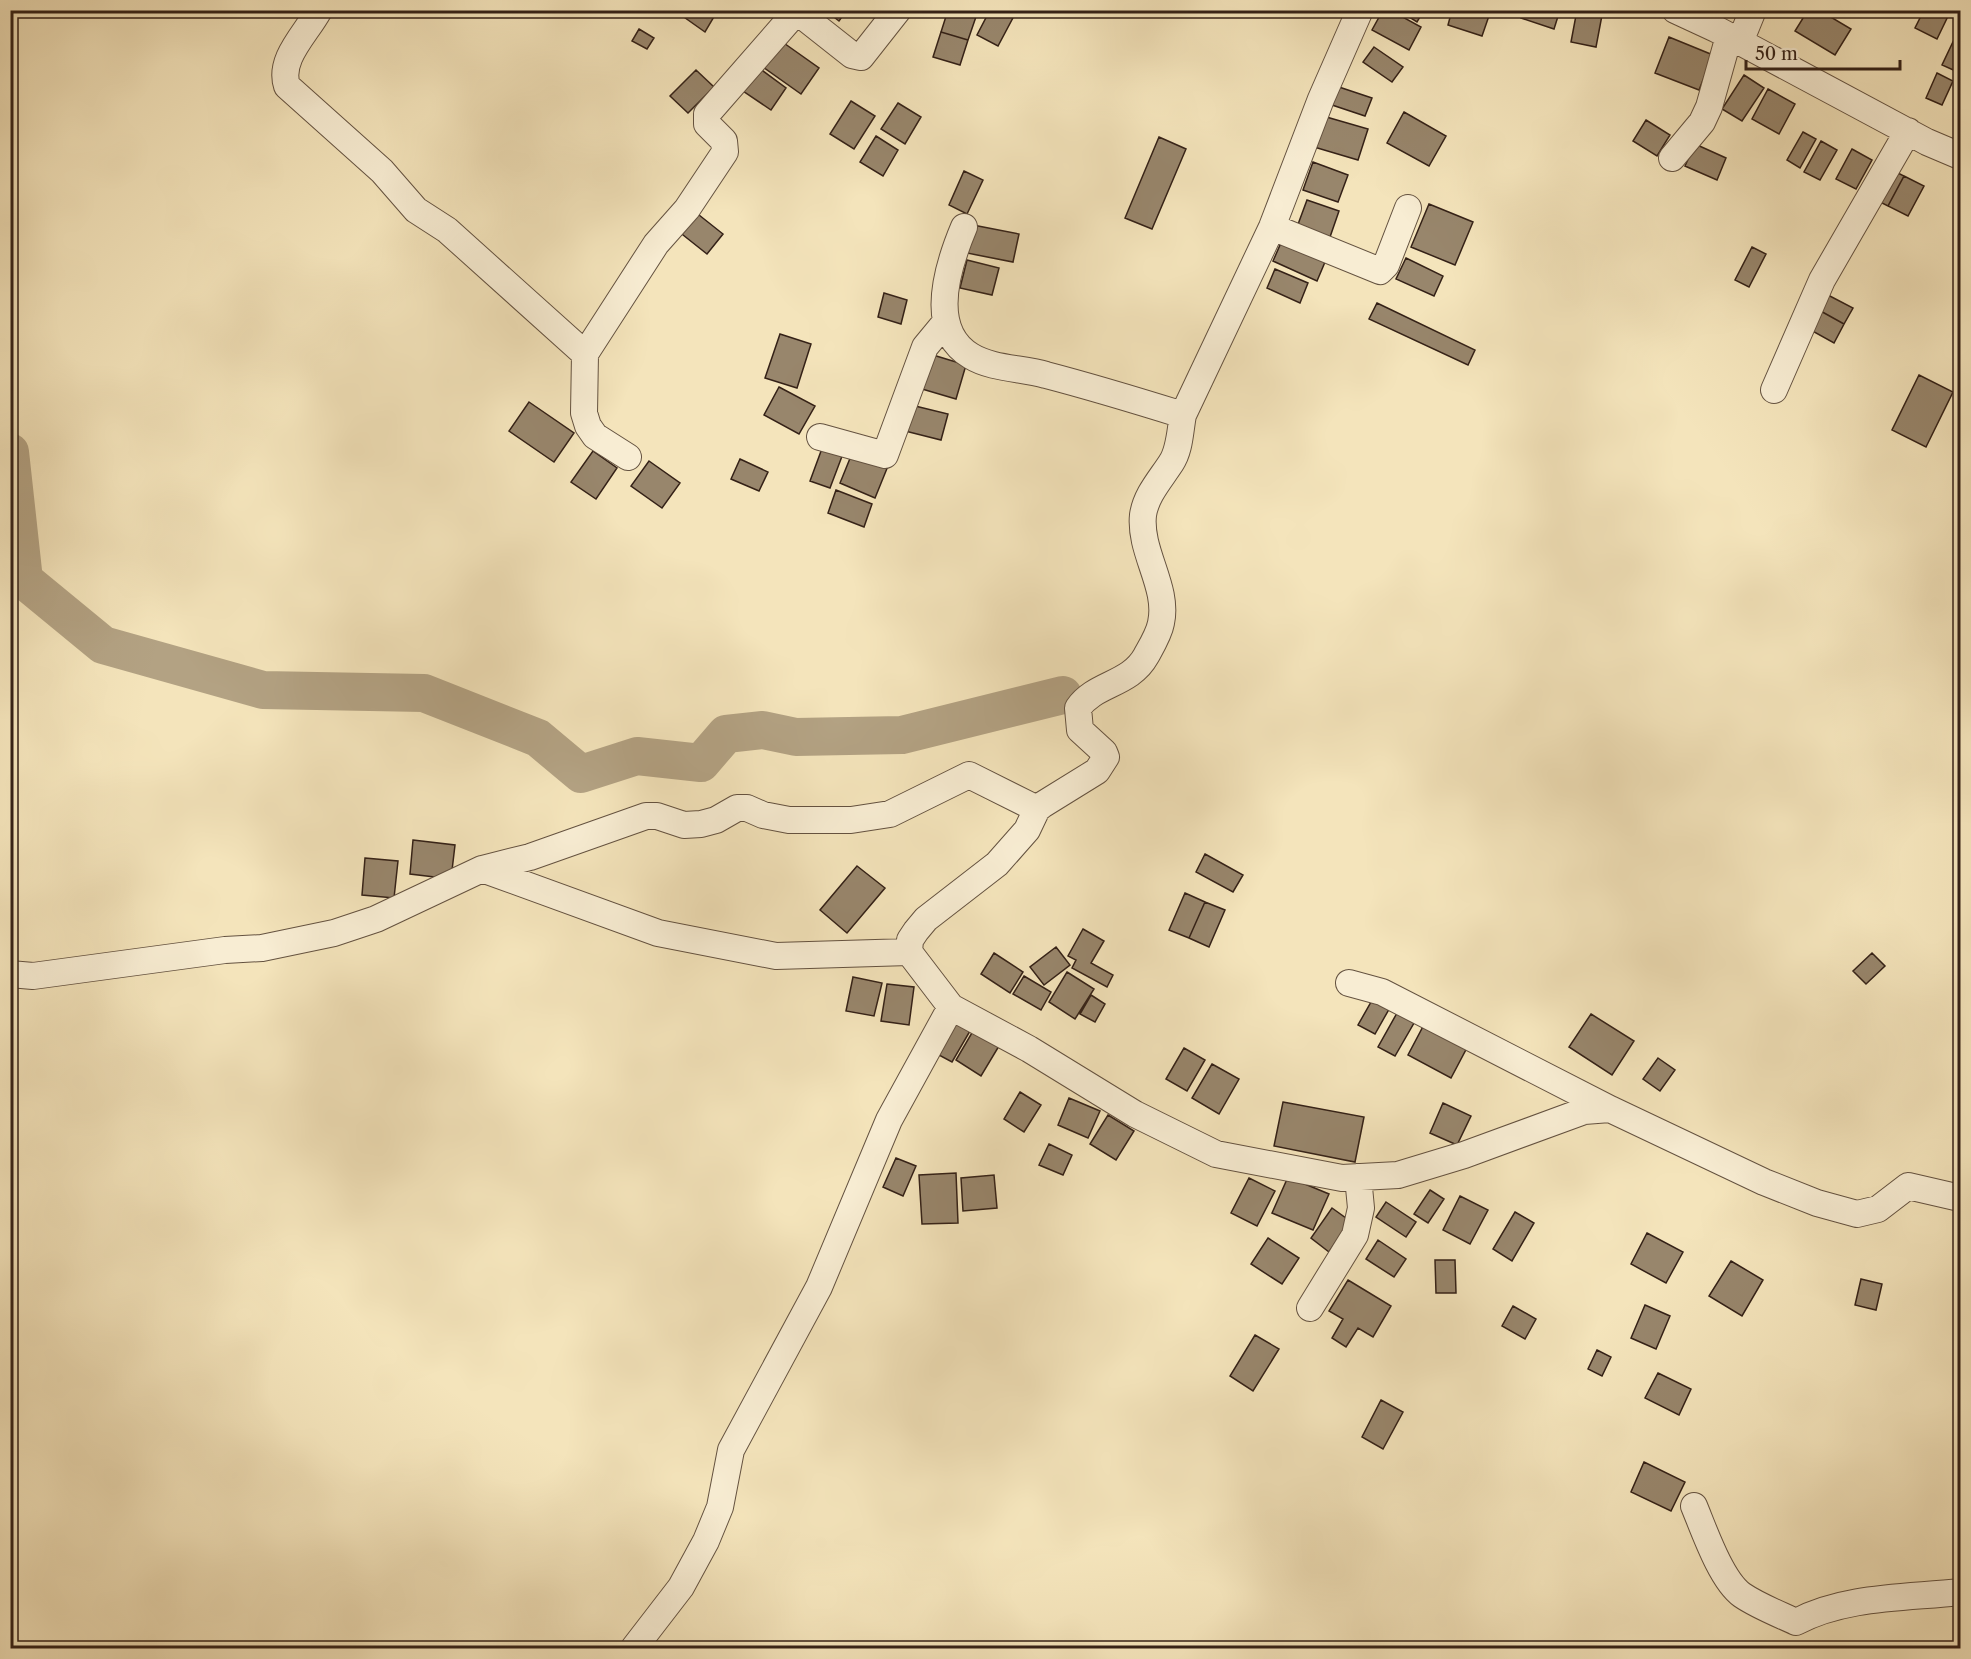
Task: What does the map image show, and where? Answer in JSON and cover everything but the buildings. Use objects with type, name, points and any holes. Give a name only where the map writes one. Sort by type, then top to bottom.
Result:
[{"type":"street","points":[[319,10],[285,62],[283,75],[287,86],[382,171],[416,210],[447,230],[585,354]]},
{"type":"street","points":[[628,457],[595,435],[588,426],[584,413],[585,354],[656,244],[687,209],[725,152],[724,141],[707,124],[708,114],[796,11],[852,56],[861,57],[898,10]]},
{"type":"street","points":[[1360,10],[1321,99],[1272,227],[1183,415],[1177,451],[1151,492],[1143,513],[1142,531],[1162,605],[1159,631],[1144,659],[1126,678],[1094,691],[1078,708],[1080,730],[1104,752],[1103,763],[1097,771],[1036,809],[1027,830],[997,864],[926,919],[910,940],[909,952],[951,1007],[1029,1049],[1135,1114],[1216,1154],[1278,1168],[1342,1178],[1398,1175],[1464,1155],[1584,1111],[1610,1109]]},
{"type":"street","points":[[1675,10],[1960,156]]},
{"type":"street","points":[[1672,158],[1702,122],[1734,39],[1753,10]]},
{"type":"street","points":[[1774,390],[1822,280],[1908,131]]},
{"type":"street","points":[[1272,227],[1380,271],[1386,265],[1408,208]]},
{"type":"street","points":[[964,227],[955,249],[948,280],[944,324],[955,344],[972,357],[1103,390],[1183,415]]},
{"type":"street","points":[[820,437],[885,455],[925,347],[944,324]]},
{"type":"street","points":[[10,974],[33,976],[72,969],[295,942],[376,920],[482,869],[530,857],[646,816],[657,816],[684,825],[716,820],[737,808],[747,808],[763,815],[805,822],[851,820],[890,814],[969,775],[1036,809]]},
{"type":"street","points":[[482,869],[658,933],[776,956],[909,952]]},
{"type":"street","points":[[1349,983],[1382,992],[1610,1109],[1764,1182],[1817,1203],[1857,1214],[1878,1209],[1908,1185],[1960,1198]]},
{"type":"street","points":[[634,1648],[681,1587],[706,1541],[720,1507],[731,1450],[819,1287],[889,1120],[951,1007]]},
{"type":"street","points":[[1310,1308],[1354,1235],[1361,1208],[1358,1177]]},
{"type":"street","points":[[1694,1506],[1710,1545],[1730,1582],[1740,1594],[1796,1622],[1817,1611],[1846,1605],[1960,1592]]},
{"type":"waterway","points":[[10,452],[24,580],[103,645],[263,690],[424,693],[538,738],[581,774],[637,756],[701,763],[726,734],[763,730],[796,737],[902,735],[1063,695]]}]
